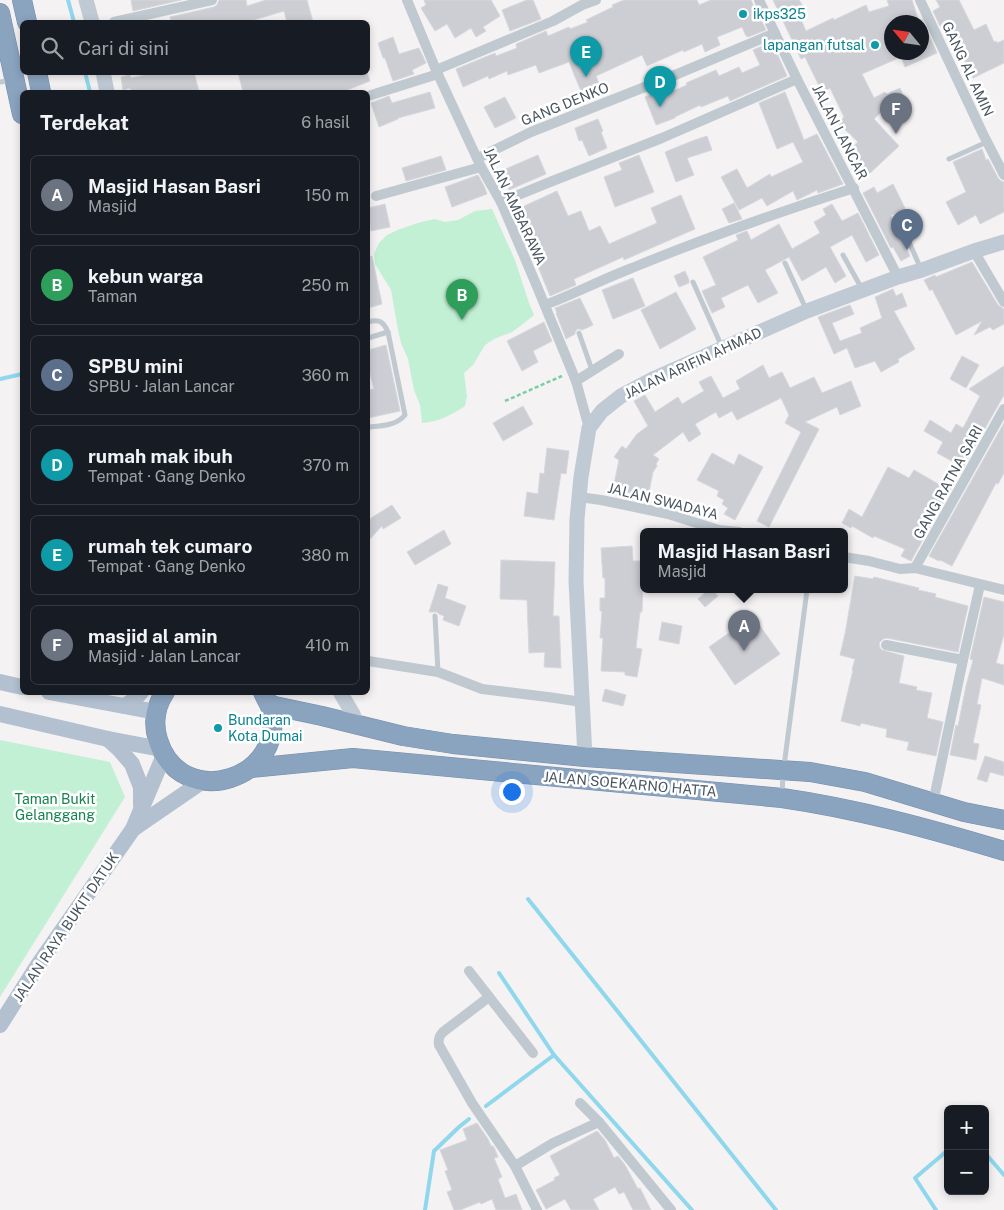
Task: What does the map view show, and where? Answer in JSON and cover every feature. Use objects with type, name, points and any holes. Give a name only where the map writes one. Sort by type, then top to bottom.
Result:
[{"type":"highway","points":[[22,0],[27,20]]},
{"type":"highway","points":[[0,13],[8,81],[20,109]]},
{"type":"highway","points":[[38,75],[41,90]]},
{"type":"highway","points":[[160,699],[155,731],[163,752],[174,767],[188,776],[203,781],[220,782],[237,777],[251,768],[263,755],[270,740],[272,722],[266,699]]},
{"type":"highway","name":"JALAN SOEKARNO HATTA","points":[[266,699],[357,725],[403,736],[453,744],[585,757],[810,772],[865,782],[964,812],[1004,820]]},
{"type":"highway","name":"JALAN SOEKARNO HATTA","points":[[251,768],[353,758],[782,798],[860,812],[1004,851]]},
{"type":"main road","points":[[0,682],[20,687]]},
{"type":"main road","points":[[66,695],[125,706],[160,699]]},
{"type":"main road","points":[[125,706],[138,695]]},
{"type":"main road","points":[[0,714],[163,752]]},
{"type":"main road","points":[[108,739],[120,748],[132,764],[141,787],[140,810]]},
{"type":"main road","name":"JALAN RAYA BUKIT DATUK","points":[[0,1025],[38,965],[133,829],[163,752]]},
{"type":"main road","name":"JALAN RAYA BUKIT DATUK","points":[[133,829],[203,781]]},
{"type":"street","points":[[86,0],[91,20]]},
{"type":"street","points":[[123,20],[212,0]]},
{"type":"street","name":"JALAN AMBARAWA","points":[[407,0],[437,72],[501,202],[576,381],[589,428]]},
{"type":"street","points":[[370,95],[437,72],[596,0]]},
{"type":"street","name":"JALAN LANCAR","points":[[759,0],[898,277]]},
{"type":"street","name":"GANG AL AMIN","points":[[920,0],[1004,175]]},
{"type":"street","name":"GANG DENKO","points":[[376,196],[480,162],[531,132],[675,75],[774,33]]},
{"type":"street","points":[[104,75],[107,90]]},
{"type":"street","points":[[501,202],[662,138],[797,79]]},
{"type":"street","points":[[544,304],[630,268],[720,234],[854,188]]},
{"type":"street","name":"JALAN ARIFIN AHMAD","points":[[589,428],[602,411],[621,396],[655,378],[807,311],[898,277],[1004,242]]},
{"type":"street","points":[[974,251],[1004,302]]},
{"type":"street","points":[[576,381],[619,354]]},
{"type":"street","name":"GANG RATNA SARI","points":[[916,568],[1004,409]]},
{"type":"street","points":[[585,757],[576,581],[577,519],[589,428]]},
{"type":"street","name":"JALAN SWADAYA","points":[[579,497],[668,514],[713,528]]},
{"type":"street","points":[[848,558],[900,569],[916,568],[1004,590]]},
{"type":"street","points":[[933,803],[980,585]]},
{"type":"street","points":[[886,644],[963,660]]},
{"type":"street","points":[[370,660],[438,672],[482,689],[582,702]]},
{"type":"street","points":[[342,695],[357,725]]},
{"type":"street","points":[[469,971],[533,1053]]},
{"type":"street","points":[[488,997],[443,1032],[438,1040],[439,1045],[472,1103],[514,1166],[537,1210]]},
{"type":"street","points":[[580,1103],[599,1122],[671,1210]]},
{"type":"street","points":[[514,1166],[553,1143],[599,1122]]},
{"type":"lane","points":[[949,158],[987,142]]},
{"type":"lane","points":[[901,224],[922,270]]},
{"type":"lane","points":[[843,255],[862,290]]},
{"type":"lane","points":[[785,263],[807,311]]},
{"type":"lane","points":[[693,282],[722,348]]},
{"type":"lane","points":[[370,321],[380,321],[388,332],[405,415],[402,420],[387,426],[370,427]]},
{"type":"lane","points":[[370,337],[388,332]]},
{"type":"lane","points":[[579,332],[592,370]]},
{"type":"lane","points":[[782,798],[783,770],[807,593]]},
{"type":"lane","points":[[434,616],[438,672]]},
{"type":"path","points":[[504,401],[572,371]]},
{"type":"green space","points":[[492,209],[515,260],[534,315],[512,332],[494,339],[485,345],[473,365],[464,373],[467,396],[465,406],[445,418],[422,423],[420,405],[414,390],[408,359],[401,343],[391,290],[375,264],[374,254],[379,243],[387,235],[400,229],[435,219],[445,222],[458,220],[475,211]]},
{"type":"green space","name":"Taman Bukit Gelanggang","points":[[0,740],[110,762],[125,797],[0,997]]},
{"type":"building","points":[[131,0],[181,0],[133,11]]},
{"type":"building","points":[[219,0],[246,0],[247,6],[266,0],[307,0],[312,20],[286,20],[284,11],[254,20],[171,20],[170,17],[217,5]]},
{"type":"building","points":[[424,0],[491,0],[500,16],[483,27],[486,31],[476,37],[471,28],[455,38],[447,24],[435,31],[421,8],[426,5]]},
{"type":"building","points":[[527,0],[533,0],[541,19],[510,31],[502,10]]},
{"type":"building","points":[[624,0],[697,0],[699,5],[711,0],[751,0],[766,30],[748,37],[742,27],[717,37],[720,45],[705,52],[702,44],[647,66],[642,55],[596,76],[603,93],[585,101],[569,62],[539,73],[536,65],[508,75],[507,71],[489,79],[488,76],[463,87],[456,69],[495,53],[496,56],[517,48],[516,44],[546,31],[548,36],[569,27],[570,29],[588,22],[586,20]]},
{"type":"building","points":[[773,0],[799,0],[803,6],[797,10],[806,31],[866,5],[869,12],[889,6],[887,0],[912,0],[917,15],[884,15],[884,60],[894,60],[862,74],[874,98],[885,92],[887,94],[900,88],[906,102],[882,111],[874,119],[899,146],[869,174],[848,151],[858,142],[838,123],[844,117],[830,88],[822,92],[805,57],[801,59]]},
{"type":"building","points":[[936,0],[959,0],[974,30],[986,24],[994,42],[996,41],[997,43],[1004,40],[1004,63],[973,78],[949,22],[940,26],[933,11],[940,7]]},
{"type":"building","points":[[929,35],[937,53],[929,56]]},
{"type":"building","points":[[393,37],[399,54],[419,48],[426,63],[412,70],[414,74],[393,81],[378,43]]},
{"type":"building","points":[[772,42],[787,76],[730,101],[728,96],[701,107],[700,105],[656,125],[645,97],[665,89],[666,94],[716,70],[719,76],[739,67],[742,73],[760,65],[753,50]]},
{"type":"building","points":[[902,60],[921,60],[905,67]]},
{"type":"building","points":[[130,75],[131,78],[145,75],[195,75],[198,90],[130,90],[130,88],[123,90],[121,77]]},
{"type":"building","points":[[239,75],[368,75],[370,81],[347,90],[242,90]]},
{"type":"building","points":[[430,92],[435,108],[398,118],[379,127],[371,103],[389,96],[392,103]]},
{"type":"building","points":[[785,92],[804,140],[817,134],[843,184],[818,193],[817,190],[797,200],[793,191],[767,206],[762,198],[739,210],[721,177],[737,169],[747,188],[770,174],[771,177],[803,162],[793,142],[777,149],[759,103]]},
{"type":"building","points":[[505,97],[516,118],[495,128],[484,107]]},
{"type":"building","points":[[598,119],[607,148],[589,156],[582,140],[579,141],[575,128]]},
{"type":"building","points":[[707,136],[712,150],[687,158],[694,175],[676,182],[665,152]]},
{"type":"building","points":[[982,149],[986,160],[988,159],[998,178],[1004,182],[1004,212],[980,224],[976,215],[958,225],[946,202],[966,192],[953,162]]},
{"type":"building","points":[[538,155],[546,174],[509,190],[501,171]]},
{"type":"building","points":[[639,155],[654,192],[615,207],[604,177],[622,170],[619,163]]},
{"type":"building","points":[[441,156],[446,170],[406,181],[402,168]]},
{"type":"building","points":[[478,175],[487,194],[452,207],[445,187]]},
{"type":"building","points":[[893,184],[905,208],[891,215],[910,256],[901,261],[893,247],[891,248],[863,193],[874,187],[877,193]]},
{"type":"building","points":[[557,191],[568,216],[581,211],[589,231],[600,226],[609,244],[657,223],[651,208],[681,195],[695,229],[624,260],[623,257],[574,279],[576,285],[550,296],[530,247],[536,245],[520,208]]},
{"type":"building","points":[[734,203],[742,219],[729,223],[722,209]]},
{"type":"building","points":[[385,204],[390,227],[371,231],[370,208]]},
{"type":"building","points":[[832,204],[842,221],[858,213],[879,255],[866,262],[852,235],[830,247],[846,276],[835,283],[826,267],[802,281],[789,257],[765,270],[778,293],[758,303],[748,285],[721,298],[725,307],[712,313],[702,291],[716,285],[703,257],[738,240],[736,235],[747,231],[751,240],[779,224],[792,249],[820,233],[814,222],[826,215],[823,209]]},
{"type":"building","points":[[370,256],[372,256],[382,304],[370,307]]},
{"type":"building","points":[[972,262],[998,305],[1004,309],[1004,324],[993,330],[990,327],[974,335],[982,321],[956,335],[932,289],[930,291],[924,280]]},
{"type":"building","points":[[685,271],[689,283],[679,287],[674,276]]},
{"type":"building","points":[[633,278],[645,306],[613,319],[602,290]]},
{"type":"building","points":[[893,289],[896,296],[902,293],[907,306],[894,311],[915,349],[898,359],[899,362],[881,372],[875,361],[855,368],[847,348],[834,354],[818,317],[850,305],[854,314],[832,323],[840,341],[862,333],[860,328],[882,318],[875,297]]},
{"type":"building","points":[[676,292],[696,329],[660,349],[641,310]]},
{"type":"building","points":[[580,298],[593,325],[582,330],[577,329],[575,334],[566,339],[555,308]]},
{"type":"building","points":[[544,322],[552,341],[533,351],[538,362],[522,371],[507,341]]},
{"type":"building","points":[[386,345],[400,411],[370,418],[370,390],[374,389],[370,374],[370,349]]},
{"type":"building","points":[[962,356],[979,365],[966,388],[950,379]]},
{"type":"building","points":[[763,365],[769,378],[782,372],[790,388],[814,377],[822,393],[851,381],[861,406],[840,415],[837,407],[805,422],[819,429],[769,527],[757,521],[801,432],[785,423],[789,415],[781,398],[737,420],[732,411],[719,418],[716,412],[695,424],[701,434],[689,442],[683,432],[653,455],[659,459],[653,472],[648,497],[613,489],[619,460],[614,457],[622,446],[626,449],[637,434],[648,426],[634,401],[645,395],[655,412],[678,397],[682,404],[704,391],[699,382],[711,376],[723,398],[740,389],[736,381]]},
{"type":"building","points":[[1004,366],[1004,395],[963,467],[937,453],[943,442],[924,431],[930,420],[951,433],[956,424],[963,428],[980,396],[969,389]]},
{"type":"building","points":[[523,406],[533,424],[503,441],[493,423]]},
{"type":"building","points":[[1004,423],[1004,473],[998,484],[996,483],[952,566],[929,556]]},
{"type":"building","points":[[547,448],[569,451],[566,474],[561,473],[554,520],[524,516],[527,492],[538,494],[540,473],[544,474]]},
{"type":"building","points":[[712,453],[734,465],[739,454],[763,467],[735,520],[724,514],[728,508],[722,504],[724,500],[717,496],[719,491],[697,480]]},
{"type":"building","points":[[888,467],[909,478],[914,470],[940,485],[941,481],[952,487],[911,561],[901,556],[905,549],[874,536],[873,538],[852,526],[851,528],[842,523],[849,509],[862,517]]},
{"type":"building","points":[[392,505],[401,518],[383,529],[382,526],[370,539],[371,518]]},
{"type":"building","points":[[444,530],[451,544],[415,565],[407,552]]},
{"type":"building","points":[[632,546],[633,561],[640,561],[642,612],[640,612],[636,648],[642,649],[637,677],[625,675],[625,672],[601,671],[603,638],[600,638],[602,611],[600,611],[600,598],[605,598],[605,578],[603,578],[601,548]]},
{"type":"building","points":[[501,560],[555,562],[553,616],[559,616],[561,668],[544,667],[545,652],[529,653],[527,600],[500,599]]},
{"type":"building","points":[[855,576],[873,579],[874,577],[919,588],[918,590],[936,594],[935,597],[968,606],[958,652],[887,638],[879,643],[882,650],[904,656],[899,683],[917,687],[916,690],[932,693],[927,718],[943,722],[936,756],[907,750],[909,742],[886,737],[887,729],[861,723],[860,726],[841,721],[855,659],[840,655]]},
{"type":"building","points":[[438,584],[448,587],[445,598],[466,606],[459,626],[443,620],[444,616],[437,612],[429,612]]},
{"type":"building","points":[[705,593],[716,593],[718,596],[705,607],[698,599]]},
{"type":"building","points":[[984,597],[1004,602],[1004,634],[996,663],[1004,665],[1004,685],[982,678],[977,704],[981,705],[973,743],[979,744],[976,760],[950,755],[973,660],[970,659]]},
{"type":"building","points":[[753,616],[780,654],[735,685],[709,647]]},
{"type":"building","points":[[662,622],[682,626],[679,644],[659,640]]},
{"type":"building","points":[[605,689],[626,695],[623,706],[602,701]]},
{"type":"building","points":[[985,756],[1004,762],[1004,776],[990,772],[987,782],[977,779]]},
{"type":"building","points":[[477,1123],[491,1146],[494,1147],[498,1157],[494,1158],[502,1177],[498,1179],[505,1198],[516,1194],[522,1210],[496,1210],[492,1199],[481,1204],[480,1202],[460,1210],[454,1210],[447,1192],[452,1190],[445,1171],[448,1170],[440,1150],[467,1140],[463,1129]]},
{"type":"building","points":[[597,1131],[605,1140],[614,1158],[618,1156],[625,1165],[651,1210],[633,1210],[624,1192],[619,1194],[615,1187],[593,1199],[599,1210],[571,1210],[565,1199],[546,1209],[536,1190],[555,1180],[554,1178],[560,1175],[550,1156]]},
{"type":"waterway","points":[[68,0],[73,20]]},
{"type":"waterway","points":[[86,75],[90,90]]},
{"type":"waterway","points":[[0,379],[20,374]]},
{"type":"waterway","points":[[528,899],[776,1210]]},
{"type":"waterway","points":[[499,973],[554,1055],[692,1210]]},
{"type":"waterway","points":[[486,1106],[554,1055]]},
{"type":"waterway","points":[[425,1210],[434,1151],[469,1119]]},
{"type":"waterway","points":[[936,1210],[915,1178],[944,1153]]},
{"type":"waterway","points":[[989,1158],[1004,1175]]},
{"type":"place","name":"ikps325","points":[[743,14]]},
{"type":"place","name":"lapangan futsal","points":[[875,45]]},
{"type":"place","name":"rumah tek cumaro","points":[[586,77]]},
{"type":"place","name":"rumah mak ibuh","points":[[660,107]]},
{"type":"place","name":"masjid al amin","points":[[896,134]]},
{"type":"place","name":"SPBU mini","points":[[907,250]]},
{"type":"place","name":"kebun warga","points":[[462,320]]},
{"type":"place","name":"Masjid Hasan Basri","points":[[744,651]]},
{"type":"place","name":"Bundaran Kota Dumai","points":[[218,728]]}]
